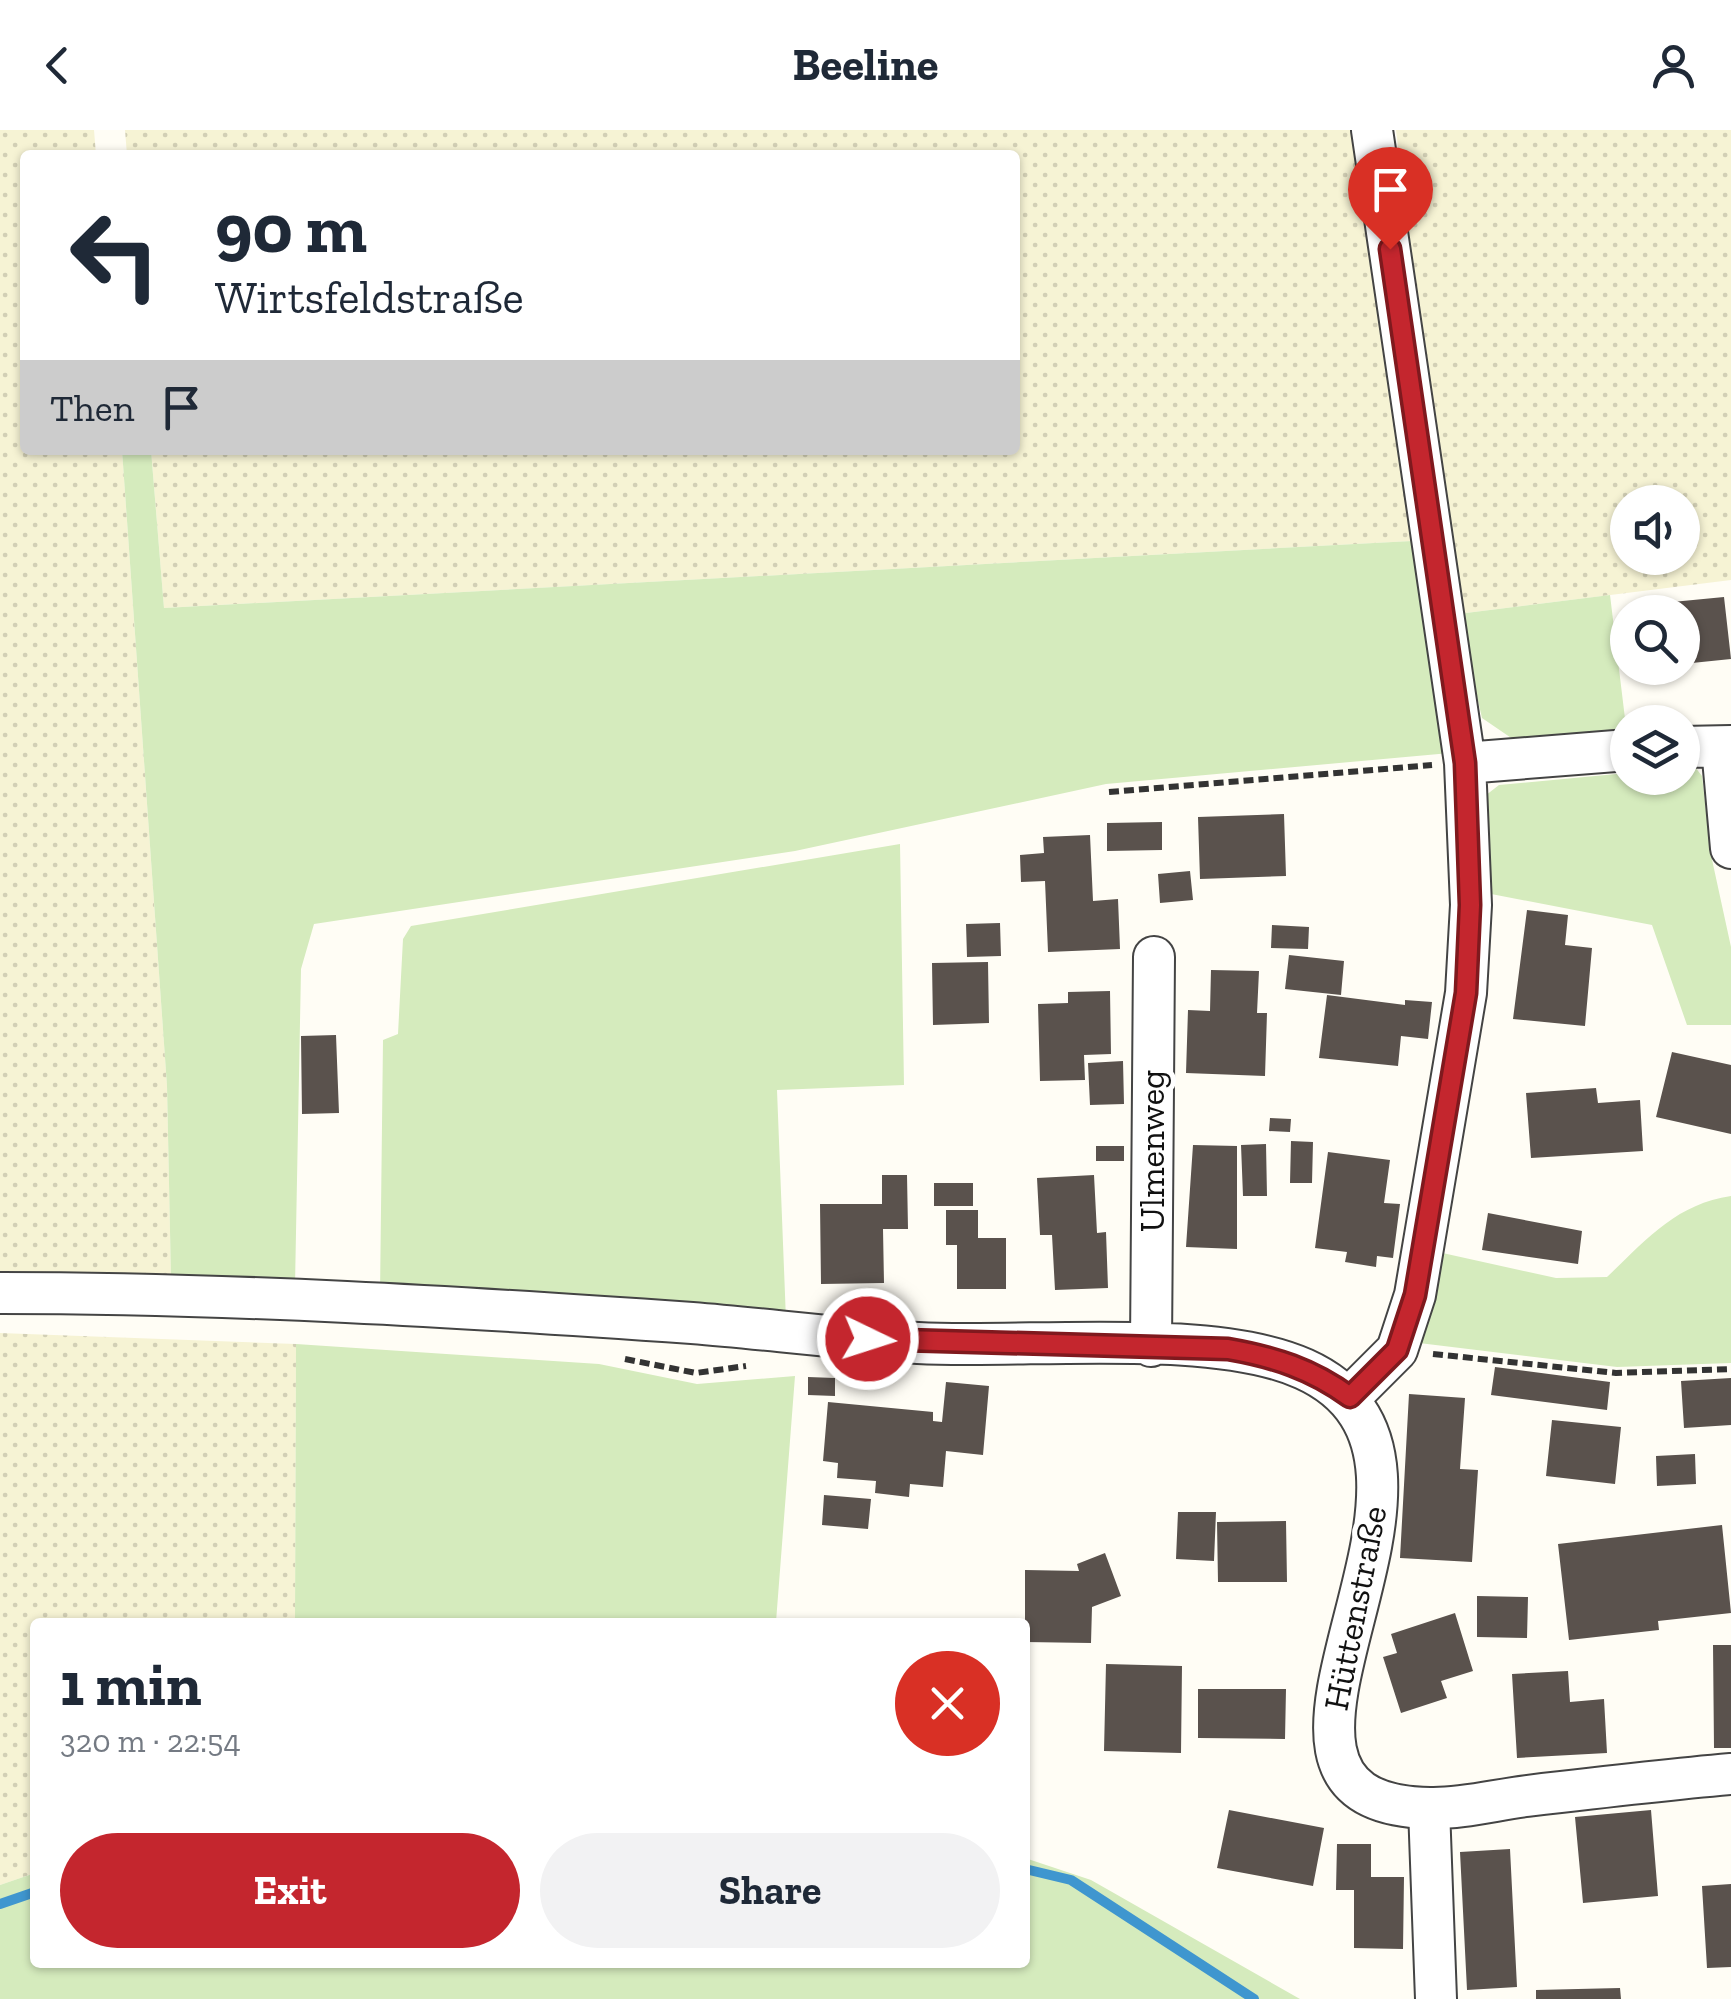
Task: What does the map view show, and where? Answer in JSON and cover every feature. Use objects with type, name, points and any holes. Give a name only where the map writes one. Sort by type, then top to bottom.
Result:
[{"type":"street","points":[[0,1293],[284,1300],[715,1325],[920,1343],[1151,1346],[1269,1356],[1302,1368],[1350,1397],[1397,1350],[1415,1295],[1466,993],[1470,905],[1465,763],[1372,130]]},
{"type":"street","points":[[1700,747],[1727,746],[1731,848]]},
{"type":"street","points":[[1465,763],[1610,751]]},
{"type":"street","name":"Ulmenweg","points":[[1151,1346],[1154,957]]},
{"type":"street","name":"Hüttenstraße","points":[[1350,1397],[1376,1450],[1379,1503],[1363,1593],[1338,1684],[1331,1729],[1340,1770],[1354,1786],[1375,1797],[1429,1808],[1731,1774]]},
{"type":"street","points":[[1429,1808],[1436,1999]]},
{"type":"path","points":[[1110,792],[1465,763]]},
{"type":"path","points":[[1397,1350],[1616,1373],[1731,1369]]},
{"type":"shaded area","points":[[0,130],[94,130],[96,150],[20,150],[20,455],[122,455],[167,1086],[171,1279],[0,1273]]},
{"type":"shaded area","points":[[125,130],[1355,130],[1412,541],[164,608],[151,455],[1020,455],[1020,150],[127,150]]},
{"type":"shaded area","points":[[1396,130],[1731,130],[1731,580],[1458,614]]},
{"type":"shaded area","points":[[0,1333],[296,1344],[295,1618],[30,1618],[30,1875],[0,1885]]},
{"type":"green space","points":[[122,455],[151,455],[164,608],[1412,541],[1450,753],[1106,784],[795,851],[314,924],[301,969],[295,1286],[171,1279],[167,1086]]},
{"type":"green space","points":[[1610,595],[1610,685],[1621,685],[1623,705],[1610,705],[1610,737],[1523,746],[1482,718],[1458,614]]},
{"type":"green space","points":[[1700,773],[1711,855],[1731,947],[1731,1025],[1687,1025],[1652,925],[1486,893],[1481,799],[1499,785],[1610,775],[1610,795],[1700,795]]},
{"type":"green space","points":[[900,844],[904,1085],[777,1090],[786,1320],[380,1295],[383,1040],[398,1034],[403,939],[411,926]]},
{"type":"green space","points":[[1731,1196],[1731,1363],[1617,1367],[1419,1343],[1438,1252],[1556,1278],[1607,1277],[1678,1215]]},
{"type":"green space","points":[[296,1344],[599,1364],[697,1384],[795,1376],[776,1618],[295,1618]]},
{"type":"green space","points":[[1030,1860],[1091,1880],[1300,1999],[0,1999],[0,1885],[30,1875],[30,1968],[1030,1968]]},
{"type":"building","points":[[1724,597],[1731,659],[1700,662],[1700,599]]},
{"type":"building","points":[[1284,814],[1286,876],[1200,879],[1198,817]]},
{"type":"building","points":[[1162,822],[1162,850],[1107,851],[1107,823]]},
{"type":"building","points":[[1090,835],[1093,901],[1118,899],[1120,949],[1048,952],[1045,881],[1021,882],[1020,855],[1044,853],[1043,837]]},
{"type":"building","points":[[1190,871],[1193,900],[1160,903],[1158,874]]},
{"type":"building","points":[[1527,910],[1568,915],[1565,945],[1592,948],[1585,1026],[1513,1019]]},
{"type":"building","points":[[1000,923],[1001,956],[967,957],[966,924]]},
{"type":"building","points":[[1272,925],[1309,927],[1308,949],[1271,948]]},
{"type":"building","points":[[1289,955],[1344,961],[1341,995],[1285,989]]},
{"type":"building","points":[[988,962],[989,1023],[933,1025],[932,963]]},
{"type":"building","points":[[1211,970],[1259,971],[1257,1013],[1267,1013],[1265,1076],[1186,1073],[1188,1010],[1210,1011]]},
{"type":"building","points":[[1110,991],[1111,1054],[1084,1055],[1085,1080],[1040,1081],[1038,1004],[1068,1003],[1068,992]]},
{"type":"building","points":[[1327,995],[1405,1005],[1405,1000],[1432,1002],[1428,1039],[1401,1036],[1398,1066],[1319,1058]]},
{"type":"building","points":[[336,1035],[339,1113],[302,1114],[301,1036]]},
{"type":"building","points":[[1672,1052],[1731,1065],[1731,1134],[1656,1117]]},
{"type":"building","points":[[1123,1061],[1124,1104],[1090,1105],[1088,1063]]},
{"type":"building","points":[[1596,1088],[1598,1103],[1640,1100],[1643,1151],[1531,1158],[1526,1093]]},
{"type":"building","points":[[1270,1118],[1291,1119],[1290,1132],[1269,1131]]},
{"type":"building","points":[[1291,1141],[1313,1142],[1312,1183],[1290,1183]]},
{"type":"building","points":[[1266,1144],[1267,1196],[1243,1196],[1241,1145]]},
{"type":"building","points":[[1193,1145],[1237,1146],[1237,1249],[1186,1247]]},
{"type":"building","points":[[1096,1146],[1124,1146],[1124,1161],[1096,1161]]},
{"type":"building","points":[[1328,1152],[1390,1160],[1384,1203],[1400,1204],[1393,1258],[1377,1256],[1376,1267],[1345,1262],[1347,1252],[1315,1248]]},
{"type":"building","points":[[882,1175],[907,1175],[908,1229],[883,1229],[884,1283],[821,1284],[820,1204],[882,1204]]},
{"type":"building","points":[[1094,1175],[1097,1233],[1106,1232],[1108,1288],[1055,1290],[1052,1235],[1040,1235],[1037,1178]]},
{"type":"building","points":[[934,1183],[973,1183],[973,1206],[934,1206]]},
{"type":"building","points":[[946,1210],[978,1210],[978,1238],[1006,1238],[1006,1289],[957,1289],[957,1245],[946,1245]]},
{"type":"building","points":[[1488,1213],[1582,1231],[1578,1264],[1482,1250]]},
{"type":"building","points":[[1495,1367],[1610,1382],[1607,1410],[1491,1395]]},
{"type":"building","points":[[808,1377],[835,1378],[835,1396],[808,1395]]},
{"type":"building","points":[[1731,1378],[1731,1425],[1684,1428],[1681,1381]]},
{"type":"building","points":[[946,1382],[989,1386],[983,1455],[946,1451],[943,1487],[910,1484],[909,1497],[875,1493],[876,1481],[837,1478],[838,1463],[823,1461],[828,1402],[933,1412],[933,1421],[942,1422]]},
{"type":"building","points":[[1409,1394],[1465,1398],[1460,1469],[1478,1470],[1472,1562],[1400,1558]]},
{"type":"building","points":[[1552,1420],[1621,1427],[1615,1484],[1546,1476]]},
{"type":"building","points":[[1695,1454],[1696,1484],[1657,1486],[1656,1456]]},
{"type":"building","points":[[824,1495],[871,1499],[868,1529],[822,1525]]},
{"type":"building","points":[[1178,1512],[1216,1512],[1214,1561],[1176,1559]]},
{"type":"building","points":[[1286,1521],[1287,1582],[1218,1582],[1217,1522]]},
{"type":"building","points":[[1722,1525],[1731,1613],[1658,1621],[1659,1630],[1569,1640],[1558,1544]]},
{"type":"building","points":[[1105,1553],[1121,1596],[1092,1607],[1091,1643],[1030,1642],[1030,1618],[1025,1618],[1025,1570],[1079,1571],[1077,1564]]},
{"type":"building","points":[[1477,1596],[1528,1597],[1527,1638],[1477,1637]]},
{"type":"building","points":[[1455,1613],[1473,1671],[1441,1681],[1447,1698],[1401,1713],[1383,1657],[1397,1653],[1391,1634]]},
{"type":"building","points":[[1713,1645],[1731,1645],[1731,1748],[1714,1748]]},
{"type":"building","points":[[1106,1664],[1182,1666],[1181,1753],[1104,1751]]},
{"type":"building","points":[[1568,1671],[1570,1702],[1604,1699],[1607,1753],[1517,1758],[1512,1674]]},
{"type":"building","points":[[1198,1689],[1286,1689],[1285,1739],[1198,1738]]},
{"type":"building","points":[[1229,1810],[1324,1828],[1313,1886],[1217,1868]]},
{"type":"building","points":[[1651,1810],[1658,1896],[1583,1903],[1575,1817]]},
{"type":"building","points":[[1337,1844],[1371,1844],[1371,1877],[1404,1877],[1403,1949],[1354,1948],[1354,1890],[1336,1890]]},
{"type":"building","points":[[1510,1849],[1517,1987],[1467,1990],[1460,1852]]},
{"type":"building","points":[[1731,1884],[1731,1967],[1707,1968],[1702,1886]]},
{"type":"building","points":[[1620,1988],[1621,1999],[1536,1999],[1536,1990]]},
{"type":"waterway","points":[[1030,1870],[1071,1880],[1254,1999]]},
{"type":"waterway","points":[[0,1904],[30,1894]]},
{"type":"route","points":[[868,1339],[1228,1349],[1269,1356],[1302,1368],[1350,1397],[1397,1350],[1415,1295],[1466,993],[1470,905],[1465,763],[1390,249]]}]
